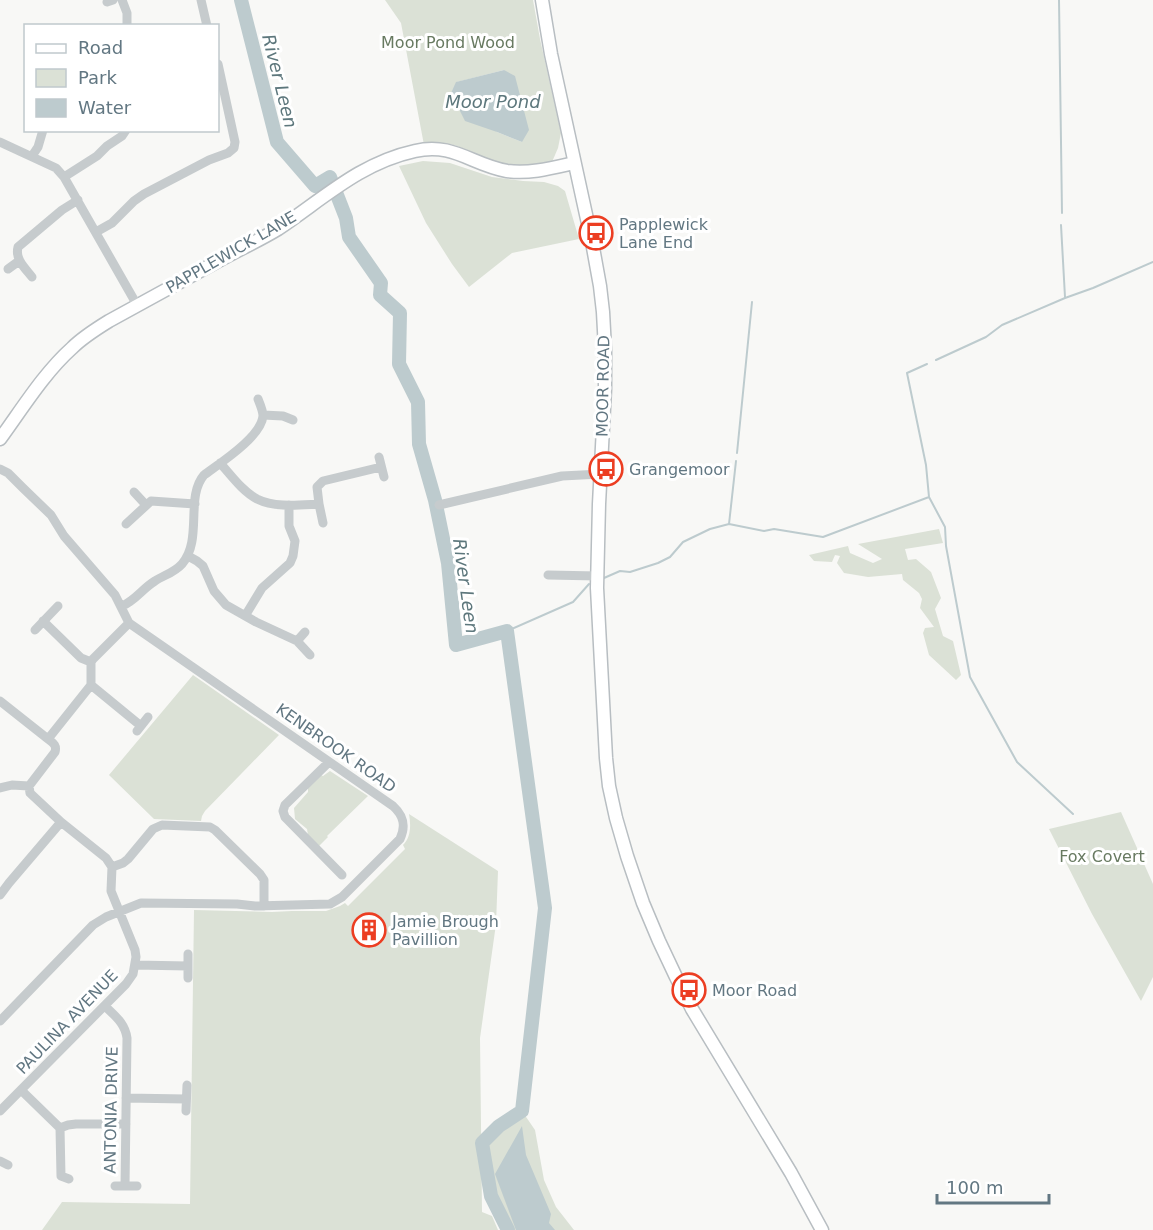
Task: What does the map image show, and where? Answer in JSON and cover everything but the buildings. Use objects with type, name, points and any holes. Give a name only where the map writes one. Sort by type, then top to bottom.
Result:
[{"type":"main road","name":"MOOR ROAD","points":[[542,0],[550,54],[600,286],[605,327],[598,576],[606,758],[616,818],[643,903],[692,1009],[791,1173],[822,1230]]},
{"type":"main road","name":"PAPPLEWICK LANE","points":[[0,440],[57,363],[89,333],[277,229],[350,177],[378,163],[402,154],[433,148],[446,149],[496,169],[519,172],[543,170],[574,163]]},
{"type":"street","points":[[122,0],[128,24]]},
{"type":"street","points":[[201,0],[207,24]]},
{"type":"street","points":[[96,232],[112,223],[144,194],[234,148],[235,142],[219,69]]},
{"type":"street","points":[[32,156],[38,147],[42,132]]},
{"type":"street","points":[[64,177],[97,156],[125,132]]},
{"type":"street","points":[[0,142],[56,168],[64,177],[137,305]]},
{"type":"street","points":[[32,277],[19,261],[16,254],[18,247],[62,210],[78,200]]},
{"type":"street","points":[[8,269],[19,261]]},
{"type":"street","points":[[122,606],[129,603],[154,581],[170,574],[182,565],[188,556],[192,539],[196,489],[201,478],[254,436],[260,427],[263,415],[258,399]]},
{"type":"street","points":[[263,415],[283,416],[293,420]]},
{"type":"street","points":[[322,523],[317,487],[323,481],[383,472],[379,457]]},
{"type":"street","points":[[220,463],[256,498],[289,505],[319,504]]},
{"type":"street","points":[[0,469],[51,515],[64,536],[103,580],[122,606],[129,623],[95,656],[91,662],[91,685],[48,739]]},
{"type":"street","points":[[439,506],[562,476],[601,474]]},
{"type":"street","points":[[134,492],[146,505]]},
{"type":"street","points":[[126,524],[151,501],[195,504]]},
{"type":"street","points":[[245,616],[262,588],[290,563],[293,556],[295,541],[289,526],[289,505]]},
{"type":"street","points":[[188,556],[203,566],[214,591],[226,605],[297,641],[310,655]]},
{"type":"street","points":[[548,575],[598,576]]},
{"type":"street","points":[[35,630],[58,606]]},
{"type":"street","points":[[44,621],[81,658],[91,662]]},
{"type":"street","name":"KENBROOK ROAD","points":[[2,1016],[99,921],[141,903],[264,906],[330,904],[342,897],[400,839],[403,832],[403,817],[399,811],[129,623]]},
{"type":"street","points":[[297,641],[305,632]]},
{"type":"street","points":[[91,685],[139,728],[148,717]]},
{"type":"street","points":[[0,700],[55,744],[55,752],[29,786],[30,793],[61,822],[106,858],[112,867],[128,860],[157,827],[162,825],[210,827],[260,874],[264,880],[264,906]]},
{"type":"street","points":[[329,762],[285,805],[283,811],[285,817],[342,875]]},
{"type":"street","points":[[0,788],[12,785],[29,786]]},
{"type":"street","points":[[0,895],[61,822]]},
{"type":"street","name":"PAULINA AVENUE","points":[[0,1111],[105,1006],[133,974],[135,950],[111,891],[112,867]]},
{"type":"street","points":[[188,954],[188,978]]},
{"type":"street","points":[[135,965],[188,966]]},
{"type":"street","name":"ANTONIA DRIVE","points":[[105,1006],[122,1023],[126,1029],[127,1038],[126,1124],[120,1186],[137,1186]]},
{"type":"street","points":[[186,1111],[187,1085]]},
{"type":"street","points":[[22,1090],[60,1128],[65,1177],[53,1183]]},
{"type":"street","points":[[126,1098],[186,1099]]},
{"type":"street","points":[[60,1128],[75,1124],[126,1124]]},
{"type":"green space","name":"Moor Pond Wood","points":[[385,0],[533,0],[561,133],[552,162],[529,167],[514,166],[492,161],[453,145],[424,145],[401,23]],"holes":[[[504,70],[522,142],[497,132],[451,93],[457,82]]]},
{"type":"green space","points":[[423,161],[450,163],[492,177],[544,182],[558,186],[565,191],[579,239],[512,253],[469,287],[426,223],[399,166]]},
{"type":"green space","points":[[939,529],[943,543],[905,549],[908,560],[916,559],[931,572],[941,598],[935,609],[943,636],[953,641],[961,675],[956,680],[929,655],[923,633],[925,628],[934,627],[920,608],[922,599],[919,593],[903,580],[902,574],[868,577],[844,573],[837,563],[840,556],[835,555],[832,562],[814,561],[809,555],[848,546],[850,553],[873,563],[882,559],[858,544]]},
{"type":"green space","points":[[193,675],[279,735],[205,811],[201,821],[154,819],[109,775]]},
{"type":"green space","points":[[330,771],[368,796],[319,846],[308,835],[307,829],[295,819],[294,808],[308,792],[308,788],[321,775]]},
{"type":"green space","name":"Fox Covert","points":[[1121,812],[1153,884],[1153,977],[1141,1001],[1092,914],[1049,829]]},
{"type":"green space","points":[[409,814],[498,871],[496,924],[480,1038],[482,1212],[492,1216],[498,1230],[42,1230],[62,1202],[190,1204],[194,910],[326,911],[345,903],[348,906],[405,849],[403,845],[410,831]]},
{"type":"green space","points":[[522,1111],[535,1130],[544,1180],[556,1207],[574,1230],[508,1230],[491,1196],[482,1143],[499,1126]]},
{"type":"water","name":"Moor Pond","points":[[504,70],[515,76],[529,130],[522,142],[465,121],[451,93],[456,82]]},
{"type":"water","points":[[522,1126],[526,1155],[551,1214],[549,1223],[555,1230],[516,1230],[495,1174]]},
{"type":"waterway","name":"River Leen","points":[[241,0],[277,142],[315,186],[330,177],[346,218],[349,237],[381,283],[380,295],[400,313],[399,364],[418,402],[419,444],[435,500],[448,563],[456,645],[507,631],[545,908],[522,1111],[499,1126],[482,1143],[491,1196],[508,1230]]},
{"type":"waterway","points":[[1059,0],[1062,213]]},
{"type":"waterway","points":[[1061,225],[1065,297]]},
{"type":"waterway","points":[[936,360],[986,337],[1002,325],[1153,262]]},
{"type":"waterway","points":[[737,453],[752,302]]},
{"type":"waterway","points":[[927,364],[907,373],[926,465],[929,497],[945,527],[946,546],[970,677],[1017,762],[1073,814]]},
{"type":"waterway","points":[[729,524],[736,461]]},
{"type":"waterway","points":[[604,578],[620,571],[630,572],[658,563],[670,557],[683,542],[710,529],[729,524],[764,531],[774,529],[823,537],[929,497]]},
{"type":"waterway","points":[[507,631],[573,602],[589,584]]},
{"type":"place","name":"Papplewick Lane End","points":[[596,233]]},
{"type":"place","name":"Grangemoor","points":[[606,469]]},
{"type":"place","name":"Jamie Brough Pavillion","points":[[369,930]]},
{"type":"place","name":"Moor Road","points":[[689,990]]}]
